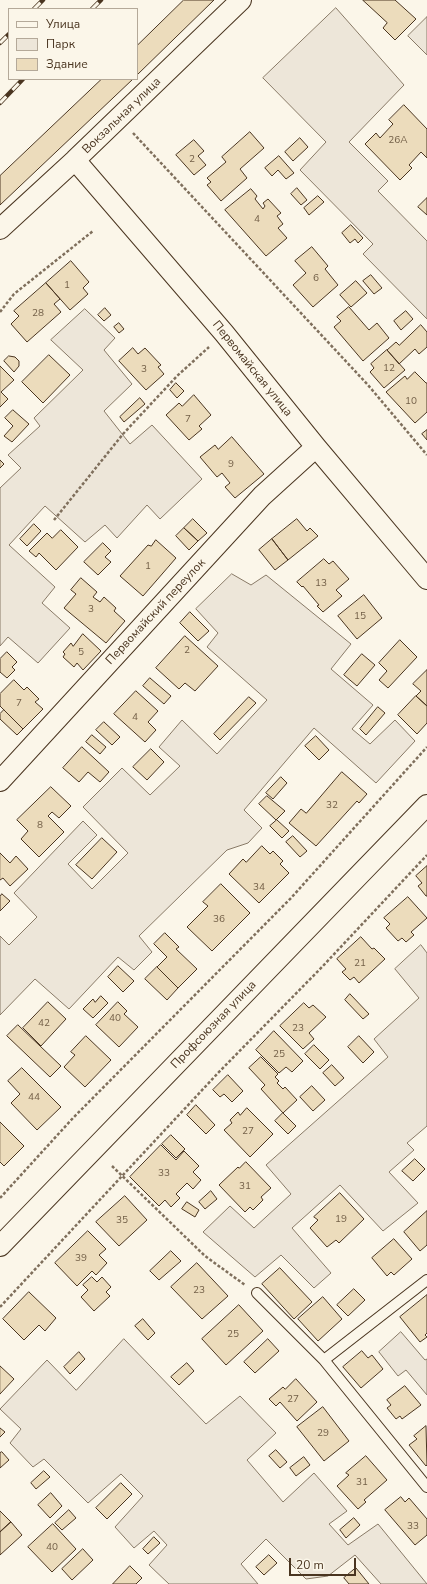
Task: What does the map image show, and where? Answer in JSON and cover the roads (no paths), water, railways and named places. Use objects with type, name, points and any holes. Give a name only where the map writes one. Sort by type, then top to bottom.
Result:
[{"type":"street","name":"Вокзальная улица","points":[[0,230],[241,0]]},
{"type":"street","name":"Первомайская улица","points":[[75,160],[224,333],[316,447],[427,579]]},
{"type":"street","name":"Первомайский переулок","points":[[0,781],[262,496],[316,447]]},
{"type":"street","name":"Профсоюзная улица","points":[[0,1246],[427,805]]},
{"type":"lane","points":[[324,1360],[427,1280]]},
{"type":"lane","points":[[257,1293],[324,1360],[427,1487]]},
{"type":"railway","points":[[35,8],[43,0]]},
{"type":"railway","points":[[93,8],[101,0]]},
{"type":"railway","points":[[0,43],[8,35]]},
{"type":"railway","points":[[0,103],[22,80]]}]
